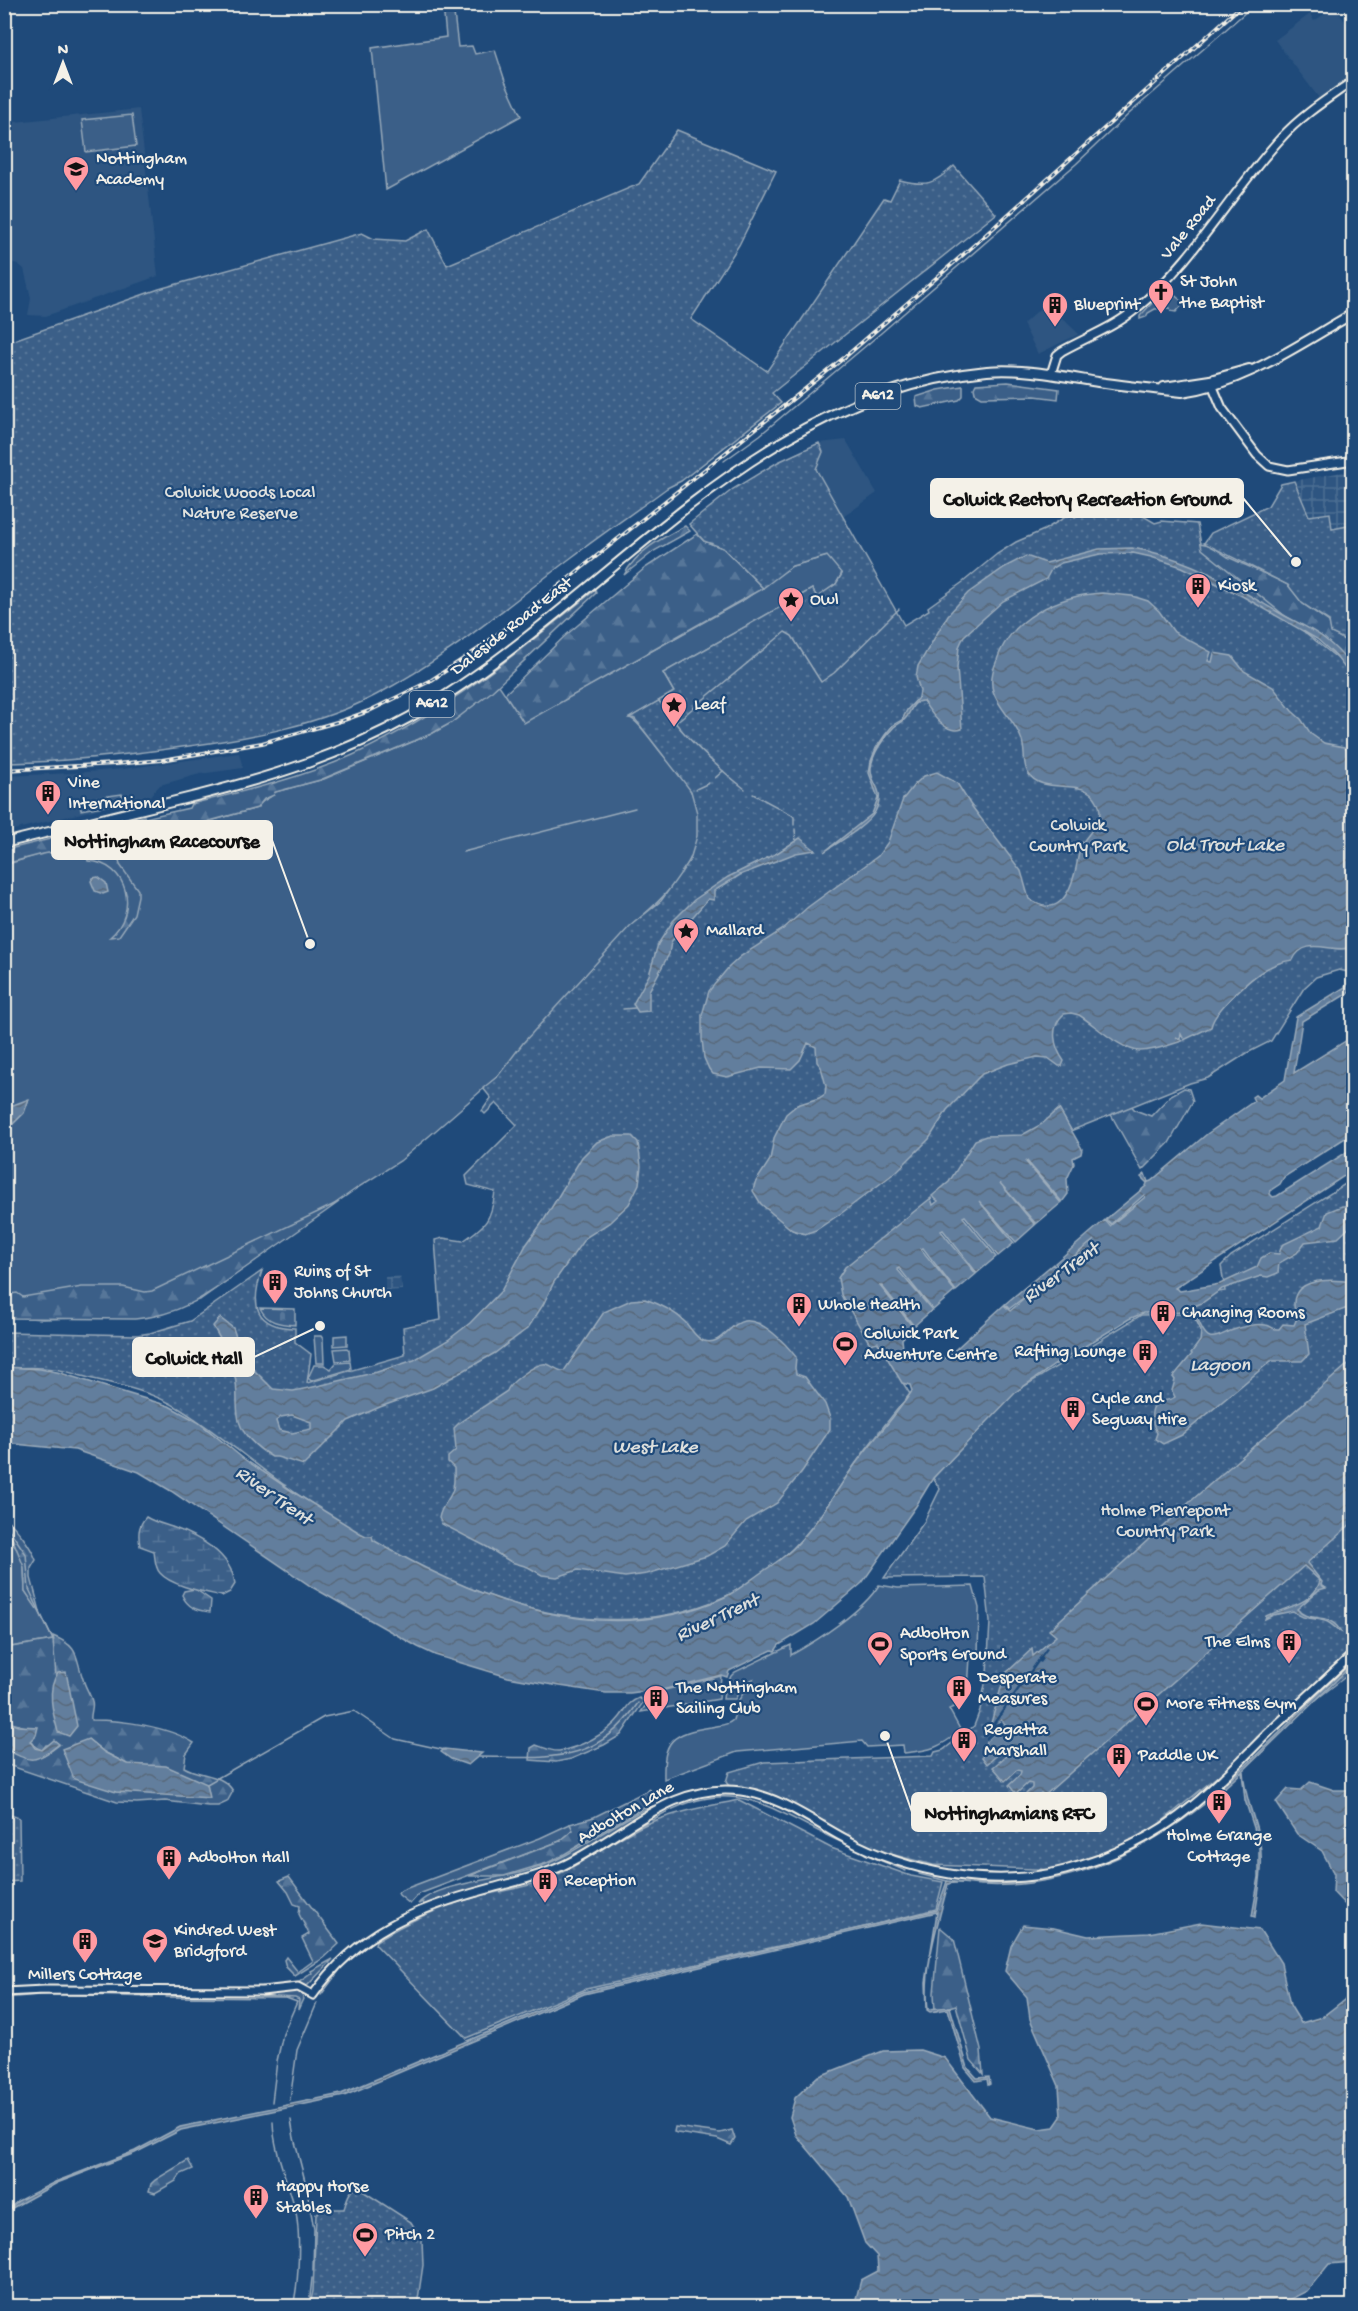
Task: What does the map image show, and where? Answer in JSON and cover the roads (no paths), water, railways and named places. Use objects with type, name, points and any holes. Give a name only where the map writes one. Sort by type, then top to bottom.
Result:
[{"type":"main road","name":"A612","points":[[1051,374],[1182,392],[1243,376],[1353,313]]},
{"type":"main road","name":"Daleside Road East","points":[[4,843],[261,780],[361,743],[426,708],[482,671],[685,509],[761,453],[794,434],[875,397],[931,380],[967,374],[1012,371],[1051,374]]},
{"type":"street","name":"Vale Road","points":[[1051,374],[1057,355],[1062,351],[1123,320],[1149,297],[1194,247],[1281,138],[1353,80]]},
{"type":"street","points":[[1211,383],[1226,413],[1257,455],[1269,466],[1288,470],[1353,460]]},
{"type":"street","name":"Adbolton Lane","points":[[4,1992],[44,1989],[262,1991],[298,1987],[313,1995],[346,1955],[395,1922],[442,1901],[560,1867],[670,1803],[710,1790],[742,1791],[778,1802],[861,1846],[913,1866],[968,1878],[1021,1876],[1063,1871],[1113,1854],[1145,1838],[1191,1807],[1353,1653]]},
{"type":"water","points":[[1132,548],[1163,555],[1204,571],[1314,631],[1344,657],[1351,668],[1353,679],[1335,655],[1317,639],[1242,596],[1182,567],[1133,553],[1100,554],[1061,563],[1052,568],[1046,579],[1003,601],[964,636],[959,647],[957,668],[962,729],[950,729],[944,726],[934,717],[923,701],[916,703],[904,720],[886,736],[874,757],[871,774],[879,792],[878,804],[875,812],[859,828],[824,852],[872,814],[878,798],[869,773],[876,748],[893,725],[902,720],[907,710],[919,697],[920,691],[916,677],[918,666],[948,615],[968,593],[1005,567],[1026,556],[1046,563],[1099,549]]},
{"type":"water","name":"Old Trout Lake","points":[[1102,593],[1132,596],[1148,601],[1159,611],[1174,632],[1211,652],[1208,661],[1212,662],[1214,653],[1232,656],[1244,671],[1273,687],[1311,734],[1324,743],[1344,747],[1354,756],[1353,947],[1345,949],[1305,948],[1298,952],[1293,960],[1266,969],[1252,979],[1219,1012],[1211,1027],[1184,1040],[1181,1034],[1180,1039],[1176,1037],[1182,1041],[1156,1049],[1140,1051],[1125,1047],[1079,1015],[1064,1014],[1059,1019],[1055,1031],[1058,1050],[1064,1061],[1062,1066],[1048,1058],[1037,1057],[1008,1064],[982,1074],[947,1110],[929,1139],[897,1171],[816,1230],[805,1234],[792,1230],[761,1204],[753,1191],[755,1183],[770,1160],[774,1138],[786,1114],[797,1105],[825,1094],[826,1086],[821,1067],[817,1062],[816,1047],[808,1043],[800,1060],[791,1069],[761,1068],[727,1077],[713,1074],[704,1058],[702,1039],[702,1015],[709,991],[741,956],[782,930],[808,907],[878,856],[888,842],[903,799],[924,776],[937,772],[957,783],[970,804],[1021,871],[1029,899],[1048,906],[1061,901],[1070,887],[1081,845],[1096,825],[1100,808],[1091,793],[1083,789],[1043,784],[1028,773],[1021,738],[995,697],[992,675],[1004,645],[1025,620],[1039,611],[1070,598]]},
{"type":"water","points":[[800,838],[815,850],[796,853],[740,875],[714,891],[714,900],[708,899],[671,942],[669,954],[649,991],[649,1011],[638,1012],[633,1004],[649,975],[658,944],[673,921],[694,900],[728,877],[777,853]]},
{"type":"water","points":[[98,877],[106,883],[108,892],[103,894],[95,891],[91,881]]},
{"type":"water","points":[[1353,982],[1353,990],[1302,1021],[1294,1073],[1352,1037],[1353,1133],[1284,1177],[1270,1194],[1273,1197],[1277,1196],[1353,1148],[1353,1170],[1175,1288],[1180,1291],[1220,1284],[1257,1267],[1261,1258],[1269,1253],[1279,1254],[1282,1245],[1322,1226],[1327,1212],[1342,1206],[1353,1206],[1353,1224],[1338,1238],[1305,1242],[1297,1253],[1279,1263],[1278,1273],[1222,1289],[1194,1306],[1193,1309],[1204,1332],[1213,1337],[1254,1325],[1266,1325],[1279,1329],[1283,1324],[1294,1325],[1297,1318],[1294,1305],[1296,1295],[1301,1288],[1319,1281],[1353,1282],[1353,1306],[1305,1324],[1309,1354],[1302,1361],[1271,1361],[1182,1435],[1163,1444],[1155,1439],[1157,1433],[1152,1410],[1156,1404],[1175,1397],[1172,1391],[1175,1380],[1173,1377],[1200,1341],[1201,1331],[1188,1312],[1143,1313],[1129,1319],[1017,1391],[933,1478],[862,1583],[814,1624],[779,1645],[775,1651],[772,1650],[729,1671],[727,1677],[721,1675],[658,1691],[650,1689],[648,1697],[644,1696],[646,1691],[606,1693],[508,1677],[435,1655],[312,1587],[171,1491],[139,1472],[75,1450],[5,1443],[5,1367],[57,1372],[169,1406],[198,1422],[244,1459],[360,1533],[372,1536],[373,1540],[456,1582],[499,1599],[544,1612],[589,1619],[634,1620],[680,1613],[729,1595],[791,1550],[816,1522],[854,1466],[912,1391],[910,1385],[902,1383],[878,1342],[870,1344],[841,1295],[838,1278],[845,1267],[931,1198],[933,1205],[938,1201],[932,1196],[949,1182],[975,1140],[986,1136],[1022,1135],[1042,1124],[1059,1109],[1082,1149],[1081,1154],[1073,1158],[1074,1164],[1067,1179],[1068,1194],[1062,1202],[1026,1162],[1061,1203],[1036,1224],[1000,1183],[1035,1225],[1016,1242],[979,1201],[1014,1243],[998,1256],[965,1216],[963,1217],[996,1257],[977,1273],[943,1230],[941,1231],[976,1274],[956,1291],[923,1248],[921,1249],[955,1291],[933,1310],[899,1268],[897,1269],[932,1310],[914,1326],[880,1286],[913,1327],[902,1339],[903,1348],[914,1353],[946,1358],[1004,1305],[1010,1311],[1044,1282],[1009,1309],[1005,1304],[1053,1264],[1058,1270],[1094,1240],[1059,1268],[1055,1263],[1105,1220],[1110,1226],[1145,1197],[1144,1195],[1111,1224],[1106,1219],[1146,1186],[1147,1183],[1141,1177],[1145,1174],[1148,1182],[1151,1181],[1207,1134],[1254,1101],[1252,1097],[1255,1095],[1259,1098],[1285,1080],[1296,1017]]},
{"type":"water","points":[[29,1099],[24,1113],[5,1132],[5,1108]]},
{"type":"water","points":[[613,1136],[632,1136],[638,1142],[641,1166],[639,1184],[629,1204],[609,1223],[585,1238],[554,1282],[528,1328],[495,1353],[433,1388],[348,1421],[304,1465],[272,1457],[245,1434],[239,1422],[233,1370],[213,1326],[220,1318],[233,1328],[244,1360],[273,1389],[293,1391],[309,1388],[377,1372],[414,1360],[448,1340],[470,1323],[501,1291],[526,1245],[582,1157],[597,1142]],"holes":[[[292,1415],[311,1422],[311,1429],[292,1433],[279,1430],[276,1421],[281,1417]]]},
{"type":"water","name":"West Lake","points":[[645,1299],[676,1314],[698,1338],[704,1341],[716,1340],[738,1323],[751,1321],[773,1333],[796,1357],[796,1374],[805,1377],[825,1404],[830,1418],[830,1429],[803,1470],[777,1503],[746,1521],[725,1546],[707,1556],[647,1574],[625,1577],[578,1570],[557,1577],[542,1575],[528,1567],[511,1562],[442,1524],[440,1514],[454,1486],[454,1468],[448,1462],[448,1457],[456,1450],[454,1428],[507,1391],[518,1378],[536,1366],[546,1364],[564,1371],[604,1312],[631,1300]]},
{"type":"water","points":[[1353,1360],[1353,1522],[1307,1563],[1322,1582],[1321,1585],[1326,1588],[1319,1590],[1297,1609],[1307,1616],[1331,1621],[1341,1632],[1327,1622],[1305,1618],[1293,1611],[1265,1619],[1266,1616],[1305,1600],[1317,1589],[1320,1581],[1304,1566],[1044,1796],[1041,1793],[1027,1806],[1021,1799],[1032,1788],[1032,1784],[1028,1783],[1016,1794],[1009,1785],[1020,1775],[1021,1771],[1017,1770],[1005,1781],[993,1767],[1005,1757],[1005,1753],[1001,1752],[987,1764],[982,1757],[986,1741],[1005,1724],[1001,1720],[994,1727],[991,1723],[1005,1674],[1032,1649],[1033,1656],[1056,1636],[1049,1630],[1192,1500]]},
{"type":"water","points":[[1353,1661],[1353,1664],[1243,1771],[1245,1788],[1261,1848],[1260,1878],[1255,1917],[1252,1916],[1259,1877],[1259,1843],[1245,1800],[1242,1772],[1170,1829],[1117,1858],[1090,1869],[1024,1884],[980,1885],[952,1883],[948,1884],[930,1960],[937,1912],[584,1994],[344,2096],[181,2130],[135,2153],[57,2183],[5,2212],[18,2201],[55,2182],[135,2151],[180,2127],[341,2094],[583,1992],[937,1910],[947,1881],[988,1884],[1029,1881],[1071,1872],[1110,1859],[1147,1841],[1181,1819],[1244,1767]]},
{"type":"water","points":[[66,1672],[77,1726],[69,1736],[58,1732],[51,1694],[54,1679],[58,1673]]},
{"type":"water","points":[[4,1721],[18,1726],[38,1727],[36,1735],[30,1741],[35,1748],[42,1750],[54,1740],[59,1744],[39,1758],[20,1757],[5,1748]]},
{"type":"water","points":[[88,1739],[104,1752],[127,1764],[166,1766],[207,1784],[210,1798],[116,1792],[74,1779],[62,1749]]},
{"type":"water","points":[[444,1749],[482,1753],[468,1765],[451,1759],[441,1752]]},
{"type":"water","points":[[1310,1782],[1334,1790],[1353,1790],[1353,1913],[1333,1892],[1334,1874],[1322,1851],[1297,1834],[1276,1802],[1288,1789],[1301,1790]]},
{"type":"water","points":[[1201,1923],[1260,1930],[1281,1963],[1290,2005],[1301,2023],[1322,2017],[1353,1993],[1353,2262],[1329,2264],[1307,2291],[1277,2306],[1069,2306],[1041,2297],[1024,2299],[1021,2306],[854,2306],[861,2280],[878,2271],[877,2256],[865,2243],[848,2197],[796,2135],[790,2117],[795,2098],[817,2077],[883,2051],[920,2050],[945,2058],[990,2117],[1039,2129],[1054,2127],[1061,2117],[1059,2086],[1030,2019],[1027,1997],[1005,1971],[1011,1946],[1023,1925],[1054,1928],[1088,1936],[1149,1933]]},
{"type":"water","points":[[929,1964],[928,2009],[950,2007],[968,2068],[977,2078],[989,2077],[990,2084],[988,2085],[987,2079],[976,2081],[965,2068],[948,2009],[930,2012],[927,2010],[926,1982]]},
{"type":"waterway","points":[[724,461],[760,435],[881,333],[1076,164],[1130,113],[1255,4]]},
{"type":"waterway","points":[[675,723],[785,632],[792,636],[821,682],[834,673],[899,609]]},
{"type":"waterway","points":[[659,701],[699,748],[745,789]]},
{"type":"waterway","points":[[715,778],[723,771]]},
{"type":"waterway","points":[[696,789],[709,783]]},
{"type":"waterway","points":[[753,794],[792,815],[794,825]]},
{"type":"waterway","points":[[463,852],[635,808]]},
{"type":"waterway","points":[[795,829],[796,842]]},
{"type":"waterway","points":[[623,1009],[635,1008]]},
{"type":"waterway","points":[[4,1522],[26,1554],[29,1589],[53,1640],[56,1676]]},
{"type":"waterway","points":[[478,1757],[547,1757],[587,1748],[605,1738],[622,1724],[638,1703]]},
{"type":"waterway","points":[[207,1784],[324,1717],[354,1711],[395,1739],[445,1750]]},
{"type":"waterway","points":[[652,1820],[683,1805],[710,1798],[734,1797],[780,1812],[857,1849]]},
{"type":"waterway","points":[[548,1877],[647,1822]]},
{"type":"waterway","points":[[865,1854],[906,1871]]},
{"type":"waterway","points":[[919,1874],[947,1881]]},
{"type":"waterway","points":[[492,1892],[540,1880]]},
{"type":"waterway","points":[[321,1995],[342,1967],[366,1947]]},
{"type":"waterway","points":[[166,1997],[286,1998],[297,2002],[283,2034],[272,2102]]},
{"type":"waterway","points":[[290,2100],[297,2050],[317,2003]]},
{"type":"waterway","points":[[291,2120],[305,2181]]},
{"type":"waterway","points":[[273,2122],[278,2155],[297,2218],[297,2284],[293,2306]]},
{"type":"waterway","points":[[307,2190],[314,2229],[313,2270]]},
{"type":"waterway","points":[[309,2306],[312,2278]]},
{"type":"railway","points":[[4,770],[162,760],[262,743],[369,711],[430,681],[477,650],[543,599],[845,357],[972,247],[1243,4]]},
{"type":"place","name":"Nottingham Academy","points":[[76,192]]},
{"type":"place","name":"St John the Baptist","points":[[1161,315]]},
{"type":"place","name":"Blueprint","points":[[1055,328]]},
{"type":"place","name":"Colwick Rectory Recreation Ground","points":[[1296,562]]},
{"type":"place","name":"Kiosk","points":[[1198,609]]},
{"type":"place","name":"Owl","points":[[791,623]]},
{"type":"place","name":"Leaf","points":[[674,728]]},
{"type":"place","name":"Vine International","points":[[48,816]]},
{"type":"place","name":"Nottingham Racecourse","points":[[310,944]]},
{"type":"place","name":"Mallard","points":[[686,954]]},
{"type":"place","name":"Ruins of St Johns Church","points":[[275,1305]]},
{"type":"place","name":"Colwick Hall","points":[[320,1326]]},
{"type":"place","name":"Whole Health","points":[[799,1328]]},
{"type":"place","name":"Changing Rooms","points":[[1163,1336]]},
{"type":"place","name":"Colwick Park Adventure Centre","points":[[845,1367]]},
{"type":"place","name":"Rafting Lounge","points":[[1145,1375]]},
{"type":"place","name":"Cycle and Segway Hire","points":[[1073,1432]]},
{"type":"place","name":"The Elms","points":[[1289,1665]]},
{"type":"place","name":"Adbolton Sports Ground","points":[[880,1667]]},
{"type":"place","name":"Desperate Measures","points":[[959,1711]]},
{"type":"place","name":"The Nottingham Sailing Club","points":[[656,1721]]},
{"type":"place","name":"More Fitness Gym","points":[[1146,1727]]},
{"type":"place","name":"Nottinghamians RFC","points":[[885,1736]]},
{"type":"place","name":"Regatta Marshall","points":[[964,1763]]},
{"type":"place","name":"Paddle UK","points":[[1119,1779]]},
{"type":"place","name":"Holme Grange Cottage","points":[[1219,1825]]},
{"type":"place","name":"Adbolton Hall","points":[[169,1881]]},
{"type":"place","name":"Reception","points":[[545,1904]]},
{"type":"place","name":"Millers Cottage","points":[[85,1964]]},
{"type":"place","name":"Kindred West Bridgford","points":[[155,1964]]},
{"type":"place","name":"Happy Horse Stables","points":[[256,2220]]},
{"type":"place","name":"Pitch 2","points":[[365,2258]]},
{"type":"park label","name":"Colwick Woods Local Nature Reserve","points":[[240,503]]},
{"type":"park label","name":"Colwick Country Park","points":[[1078,836]]},
{"type":"park label","name":"Holme Pierrepont Country Park","points":[[1165,1522]]},
{"type":"water label","name":"River Trent","points":[[1062,1274]]},
{"type":"water label","name":"Lagoon","points":[[1220,1366]]},
{"type":"water label","name":"River Trent","points":[[273,1497]]},
{"type":"water label","name":"River Trent","points":[[718,1619]]}]
